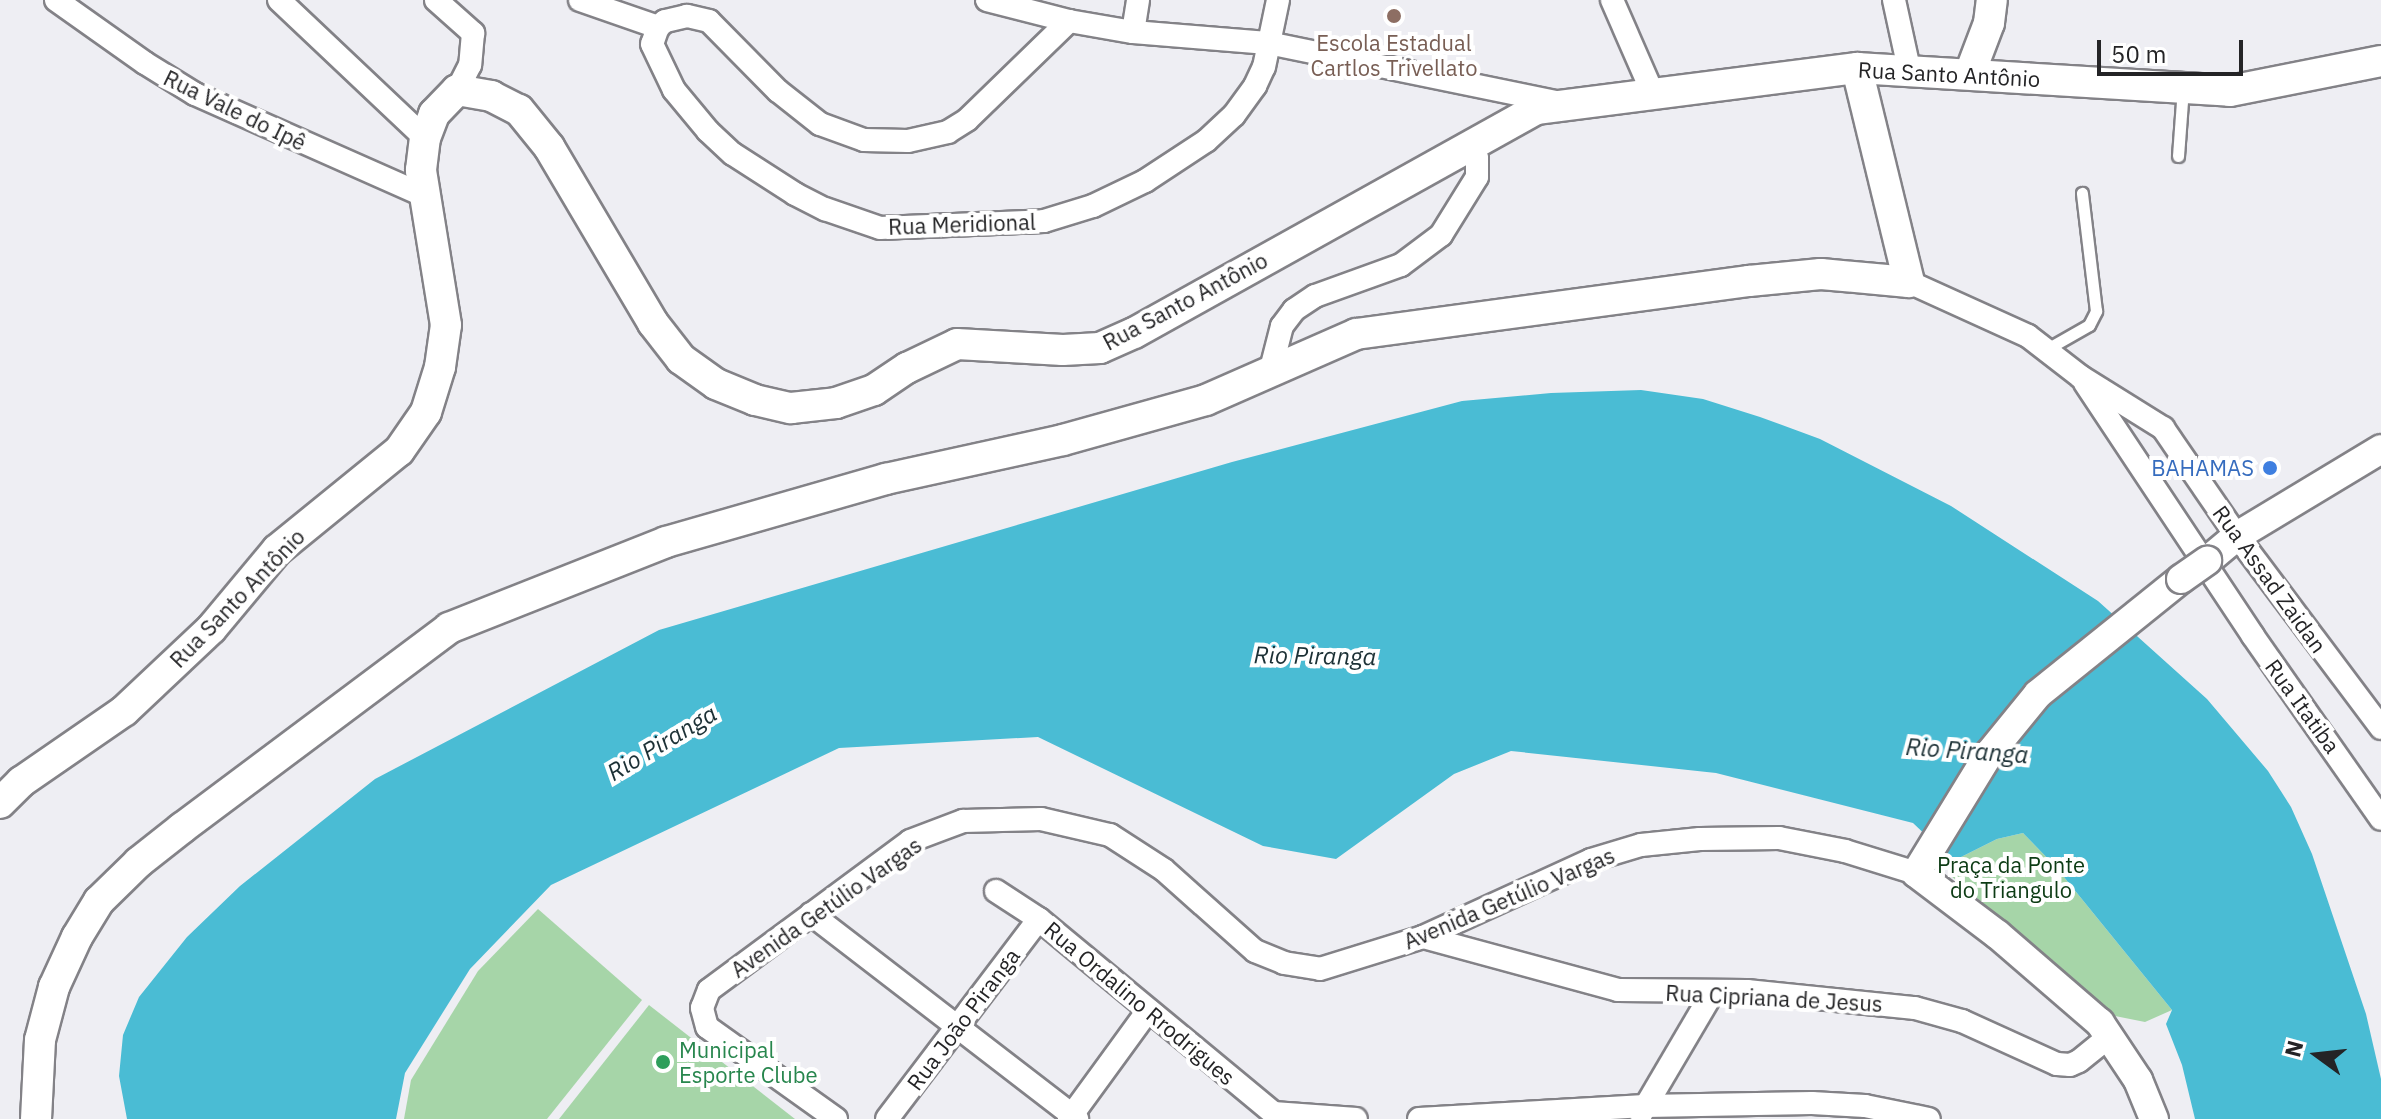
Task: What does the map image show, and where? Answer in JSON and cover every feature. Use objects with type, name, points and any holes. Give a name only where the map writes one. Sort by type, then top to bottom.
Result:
[{"type":"main road","points":[[1970,73],[1989,23],[1992,0]]},
{"type":"main road","name":"Rua Santo Antônio","points":[[0,803],[21,782],[124,711],[211,629],[277,550],[399,451],[426,412],[440,367],[446,325],[421,170],[425,138],[439,105],[457,90],[491,96],[519,110],[549,147],[653,323],[681,359],[716,384],[755,400],[791,408],[836,403],[874,390],[907,368],[957,344],[1063,350],[1100,348],[1134,333],[1536,109],[1857,68],[2230,91],[2381,61]]},
{"type":"main road","points":[[36,1119],[40,1040],[54,987],[77,937],[99,901],[161,845],[449,628],[666,542],[886,479],[1063,440],[1206,400],[1356,334],[1821,274],[1909,282],[1857,68]]},
{"type":"street","name":"Rua Vale do Ipê","points":[[56,0],[195,94],[427,197]]},
{"type":"street","points":[[279,0],[425,138]]},
{"type":"street","points":[[436,0],[473,33],[470,65],[457,90]]},
{"type":"street","points":[[580,0],[658,27],[675,17],[709,21],[798,109],[840,133],[889,142],[929,139],[967,120],[1069,21]]},
{"type":"street","points":[[987,0],[1069,21],[1133,32],[1268,43],[1573,105]]},
{"type":"street","points":[[1133,32],[1138,0]]},
{"type":"street","name":"Rua Meridional","points":[[658,27],[652,44],[674,90],[708,131],[733,154],[825,209],[880,228],[907,229],[1044,221],[1093,206],[1145,181],[1206,141],[1234,115],[1255,86],[1278,0]]},
{"type":"street","points":[[1612,0],[1654,96]]},
{"type":"street","points":[[1894,0],[1909,69]]},
{"type":"street","points":[[1271,369],[1282,326],[1294,310],[1315,296],[1401,265],[1441,235],[1477,177],[1477,158],[1471,145]]},
{"type":"street","name":"Rua Assad Zaidan","points":[[1909,282],[2028,336],[2081,377],[2163,428],[2237,536],[2381,728]]},
{"type":"street","name":"Rua Assad Zaidan","points":[[2081,377],[2225,592]]},
{"type":"street","points":[[2154,1119],[2138,1080],[2110,1036],[2089,1012],[1920,867],[1989,754],[2038,694],[2237,536],[2381,449]]},
{"type":"street","name":"Rua Itatiba","points":[[2225,592],[2373,795],[2381,819]]},
{"type":"street","name":"Avenida Getúlio Vargas","points":[[836,1119],[707,1027],[702,1008],[709,990],[910,841],[963,821],[1041,819],[1110,835],[1164,870],[1255,951],[1284,963],[1320,969],[1423,937],[1591,860],[1641,845],[1700,839],[1779,838],[1920,867]]},
{"type":"street","name":"Rua Ordalino Rrodrigues","points":[[996,891],[1039,919],[1275,1117]]},
{"type":"street","points":[[811,914],[1072,1118],[1147,1012]]},
{"type":"street","name":"Rua João Piranga","points":[[887,1119],[1039,919]]},
{"type":"street","name":"Rua Cipriana de Jesus","points":[[1423,937],[1618,990],[1825,997],[1915,1008],[1962,1021],[2040,1058],[2070,1065],[2110,1036]]},
{"type":"street","points":[[1642,1112],[1713,992]]},
{"type":"street","points":[[1419,1119],[1812,1103],[1865,1106],[1929,1119]]},
{"type":"street","points":[[1275,1117],[1356,1119]]},
{"type":"lane","points":[[2178,156],[2183,88]]},
{"type":"lane","points":[[2047,349],[2089,325],[2096,311],[2082,193]]},
{"type":"green space","name":"Praça da Ponte do Triangulo","points":[[2023,833],[2055,866],[2172,1010],[2145,1022],[2115,1016],[1950,875],[1953,861],[1997,839]]},
{"type":"green space","points":[[538,909],[642,1000],[547,1119],[404,1119],[411,1080],[478,971]]},
{"type":"green space","name":"Municipal Esporte Clube","points":[[649,1005],[795,1119],[559,1119]]},
{"type":"water","name":"Rio Piranga","points":[[1641,390],[1703,399],[1820,439],[1951,506],[2098,601],[2207,699],[2268,771],[2291,807],[2312,854],[2366,1014],[2381,1079],[2381,1119],[2195,1119],[2182,1065],[2166,1024],[2172,1010],[2055,866],[2023,833],[1997,839],[1953,861],[1913,823],[1716,773],[1511,751],[1454,774],[1336,859],[1263,846],[1038,737],[839,748],[551,885],[470,969],[405,1073],[396,1119],[127,1119],[119,1076],[123,1035],[139,997],[187,937],[240,886],[375,779],[659,630],[1232,462],[1462,401],[1551,393]]},
{"type":"place","name":"Escola Estadual Cartlos Trivellato","points":[[1394,16]]},
{"type":"place","name":"BAHAMAS","points":[[2270,468]]},
{"type":"place","name":"Municipal Esporte Clube","points":[[663,1062]]}]
